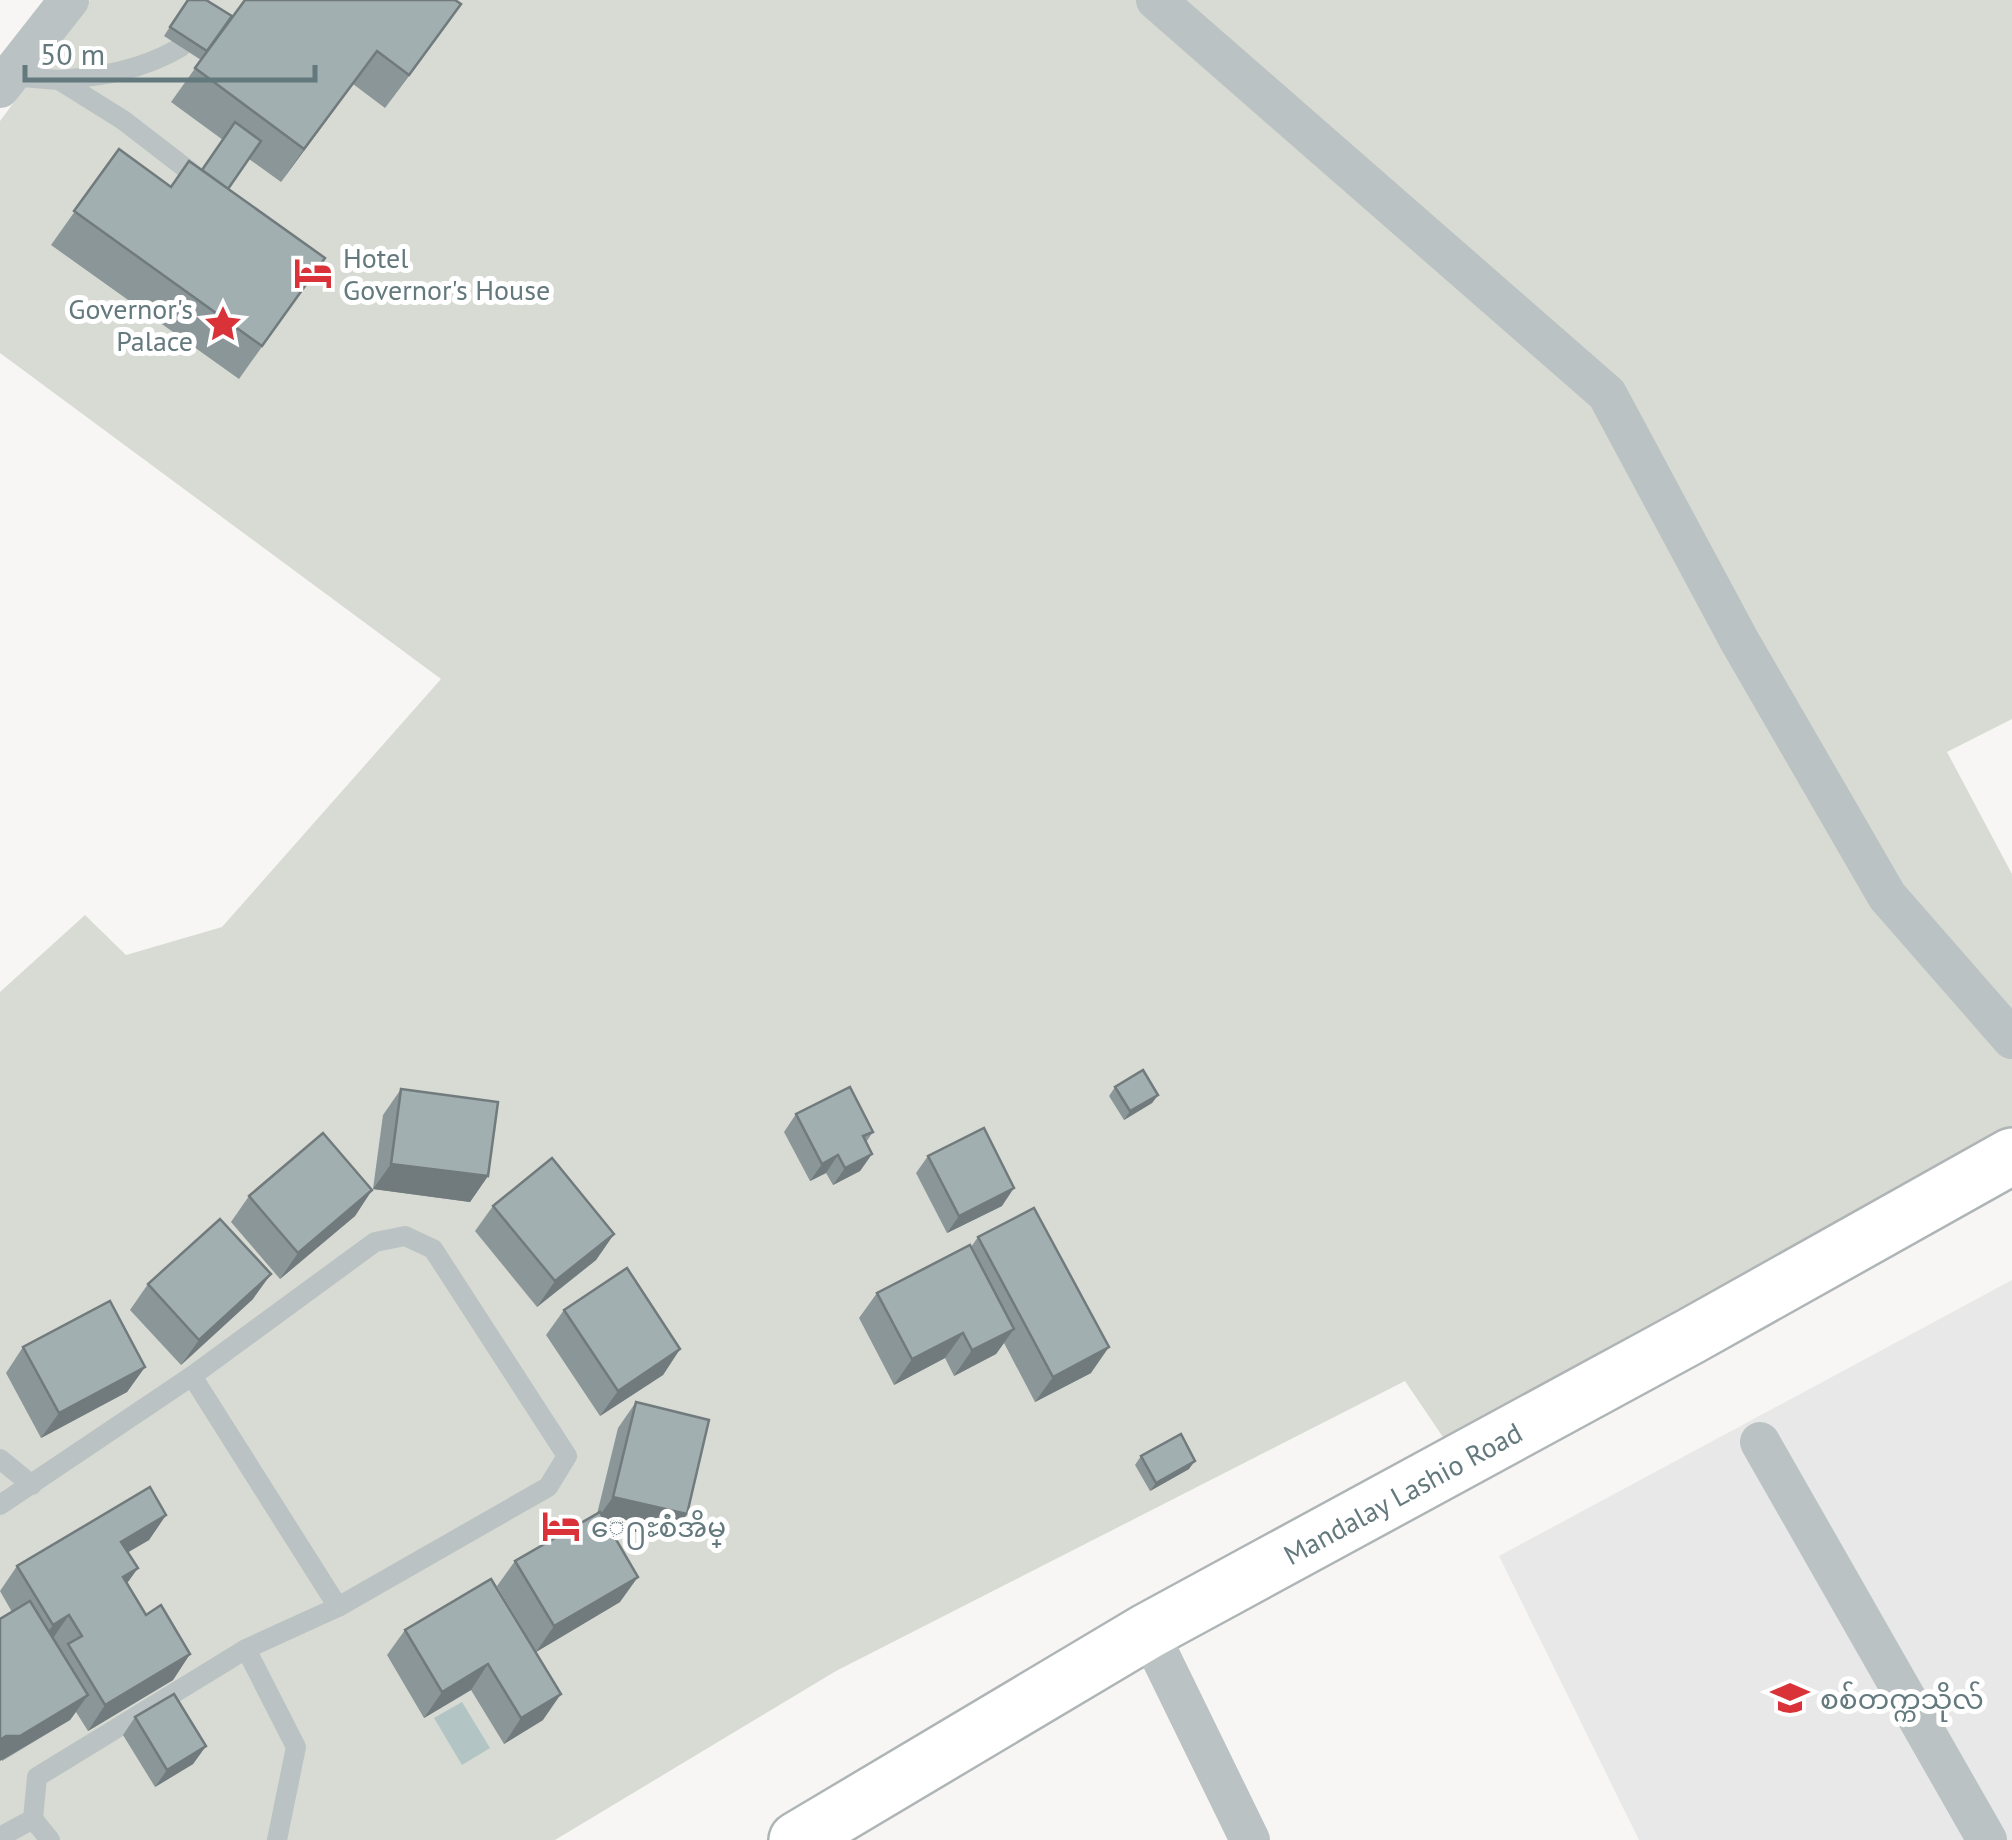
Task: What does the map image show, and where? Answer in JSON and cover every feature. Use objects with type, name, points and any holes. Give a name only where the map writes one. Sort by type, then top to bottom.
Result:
[{"type":"highway","name":"Mandalay Lashio Road","points":[[797,1840],[1148,1632],[2012,1156]]},
{"type":"street","points":[[4,82],[68,0]]},
{"type":"street","points":[[1156,0],[1607,394],[1739,640],[1887,896],[2012,1039]]},
{"type":"street","points":[[1760,1442],[1987,1840]]},
{"type":"street","points":[[1148,1632],[1250,1840]]},
{"type":"lane","points":[[4,82],[102,76],[152,64],[181,47]]},
{"type":"lane","points":[[58,80],[123,120],[197,176]]},
{"type":"lane","points":[[0,1506],[192,1376],[375,1242],[405,1236],[433,1249],[566,1456],[548,1487],[338,1607],[246,1650],[37,1777],[33,1819],[50,1840]]},
{"type":"lane","points":[[192,1376],[338,1607]]},
{"type":"lane","points":[[0,1459],[32,1486]]},
{"type":"lane","points":[[246,1650],[296,1747],[277,1840]]},
{"type":"lane","points":[[0,1837],[33,1819]]},
{"type":"shaded area","points":[[90,0],[2012,0],[2012,719],[1947,752],[2012,874],[2012,1143],[1449,1446],[1405,1381],[836,1671],[555,1840],[0,1840],[0,992],[85,915],[126,955],[222,927],[441,679],[0,353],[0,121]]},
{"type":"shaded area","name":"စစ်‌တက္ကသိုလ်","points":[[2012,1280],[2012,1840],[1639,1840],[1499,1556]]},
{"type":"shaded area","points":[[462,1702],[490,1748],[462,1765],[434,1718]]},
{"type":"building","points":[[188,0],[206,0],[232,16],[207,51],[170,27]]},
{"type":"building","points":[[245,0],[455,0],[461,4],[409,75],[377,51],[304,149],[195,68]]},
{"type":"building","points":[[235,122],[261,141],[228,189],[202,170]]},
{"type":"building","points":[[119,149],[171,187],[189,161],[325,258],[262,346],[74,211]]},
{"type":"building","points":[[1143,1070],[1158,1095],[1130,1111],[1115,1087]]},
{"type":"building","points":[[850,1087],[873,1132],[863,1136],[872,1154],[845,1168],[838,1155],[822,1164],[796,1114]]},
{"type":"building","points":[[401,1089],[498,1102],[488,1176],[391,1164]]},
{"type":"building","points":[[984,1128],[1014,1188],[959,1216],[928,1156]]},
{"type":"building","points":[[323,1133],[372,1190],[298,1253],[249,1196]]},
{"type":"building","points":[[552,1158],[614,1234],[555,1281],[493,1206]]},
{"type":"building","points":[[1034,1208],[1109,1347],[1053,1377],[978,1237]]},
{"type":"building","points":[[220,1219],[271,1274],[199,1340],[148,1284]]},
{"type":"building","points":[[970,1245],[1014,1329],[972,1350],[963,1333],[912,1359],[877,1293]]},
{"type":"building","points":[[627,1268],[680,1349],[618,1391],[564,1310]]},
{"type":"building","points":[[110,1301],[145,1367],[59,1413],[23,1347]]},
{"type":"building","points":[[636,1402],[709,1420],[687,1514],[613,1497]]},
{"type":"building","points":[[1181,1434],[1195,1461],[1156,1483],[1141,1456]]},
{"type":"building","points":[[150,1487],[166,1515],[121,1542],[138,1568],[123,1577],[146,1615],[161,1605],[190,1654],[105,1705],[68,1644],[82,1636],[69,1615],[53,1625],[17,1566]]},
{"type":"building","points":[[600,1512],[638,1577],[554,1626],[515,1561]]},
{"type":"building","points":[[491,1579],[561,1694],[521,1718],[488,1664],[442,1692],[405,1630]]},
{"type":"building","points":[[30,1601],[88,1695],[20,1736],[0,1740],[0,1619]]},
{"type":"building","points":[[174,1694],[206,1746],[167,1770],[135,1717]]},
{"type":"place","name":"Hotel Governor's House","points":[[313,273]]},
{"type":"place","name":"Governor's Palace","points":[[223,324]]},
{"type":"place","name":"ေ႐ႊစံအိမ္","points":[[561,1526]]},
{"type":"place","name":"စစ်‌တက္ကသိုလ်","points":[[1790,1698]]}]
